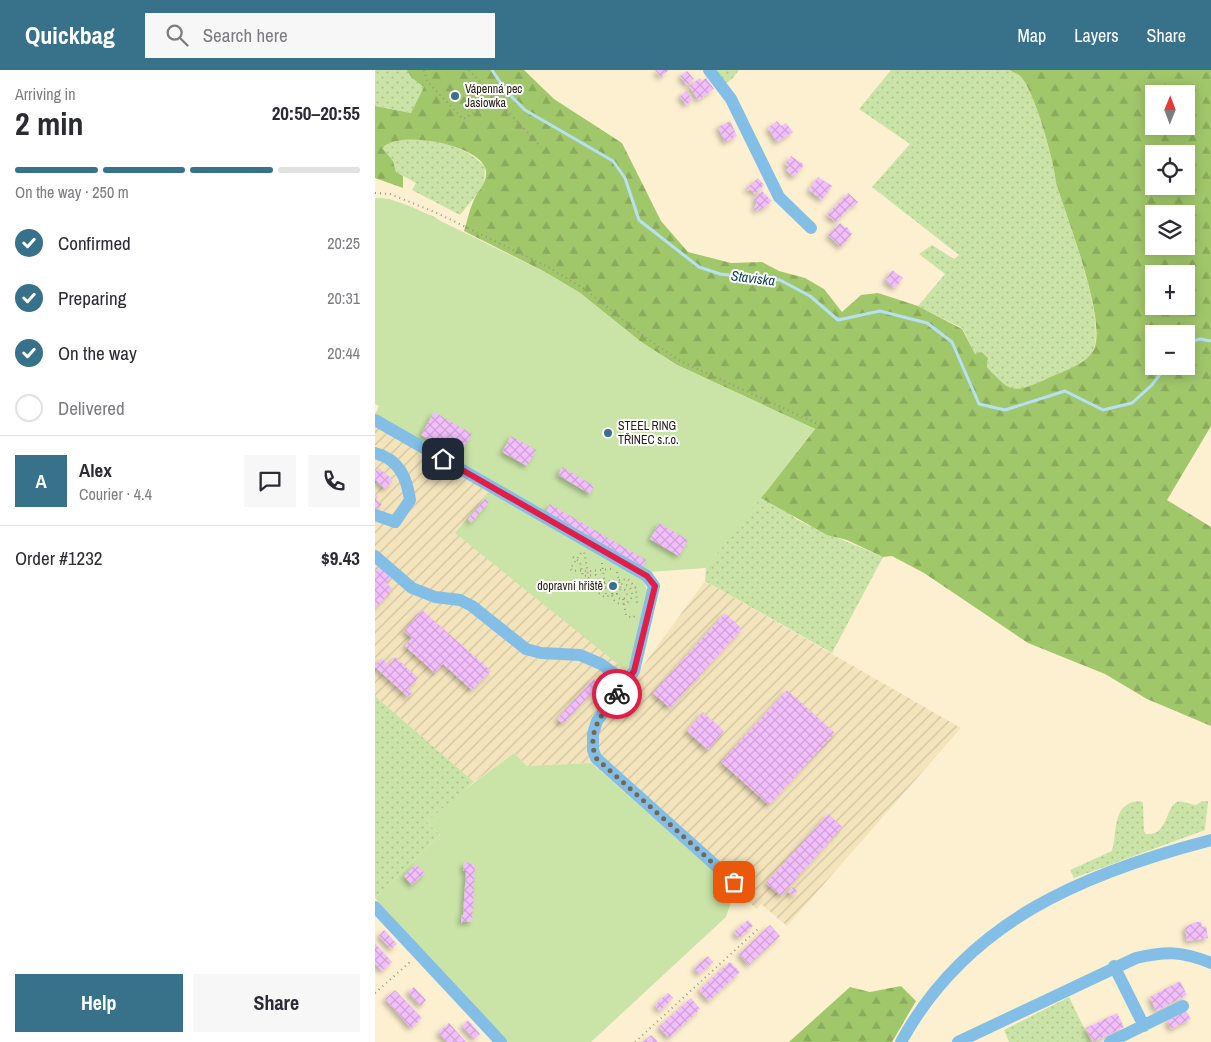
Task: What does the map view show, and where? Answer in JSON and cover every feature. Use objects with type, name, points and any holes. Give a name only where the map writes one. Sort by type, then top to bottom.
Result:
[{"type":"street","points":[[709,70],[731,99],[779,197],[811,228]]},
{"type":"street","points":[[375,420],[647,576],[655,586],[634,671],[597,721],[593,734],[593,750],[596,758],[734,882]]},
{"type":"street","points":[[375,453],[383,455],[402,473],[407,480],[410,500],[395,522],[375,515]]},
{"type":"street","points":[[375,556],[412,588],[435,597],[460,600],[472,606],[526,649],[541,653],[580,655],[601,664],[616,675]]},
{"type":"street","points":[[901,1042],[925,1002],[959,964],[987,939],[1033,907],[1101,875],[1157,854],[1211,840]]},
{"type":"street","points":[[375,907],[501,1042]]},
{"type":"street","points":[[958,1042],[1115,966],[1136,958],[1163,952],[1191,954],[1211,963]]},
{"type":"street","points":[[1115,966],[1144,1026]]},
{"type":"street","points":[[1110,1042],[1183,1006]]},
{"type":"path","points":[[423,70],[427,81],[463,119],[481,109],[493,95]]},
{"type":"path","points":[[469,70],[541,147]]},
{"type":"path","points":[[375,193],[391,194],[548,267],[583,288],[645,337],[680,361],[818,424]]},
{"type":"path","points":[[589,554],[581,552],[571,570],[615,570],[619,574],[621,589],[627,593],[637,591]]},
{"type":"path","points":[[585,554],[589,584],[602,596],[617,594],[621,589]]},
{"type":"path","points":[[573,557],[580,562],[583,576],[598,576],[600,588],[628,585],[633,592],[631,600],[623,604],[615,603],[612,595],[613,587]]},
{"type":"path","points":[[600,561],[603,569],[606,596]]},
{"type":"path","points":[[589,584],[630,580],[637,591],[637,607]]},
{"type":"path","points":[[627,593],[623,599],[623,604],[628,616],[634,618],[636,613]]},
{"type":"path","points":[[617,594],[623,599]]},
{"type":"path","points":[[635,1042],[758,929]]},
{"type":"path","points":[[375,994],[419,953]]},
{"type":"shaded area","points":[[375,416],[494,484],[626,670],[628,667],[637,674],[705,581],[961,728],[787,926],[761,904],[757,909],[591,763],[527,766],[514,753],[474,782],[375,696]]},
{"type":"green space","points":[[375,70],[407,70],[424,87],[416,107],[411,113],[375,106]]},
{"type":"green space","points":[[407,70],[524,70],[554,99],[622,143],[661,221],[688,252],[731,263],[762,262],[779,271],[805,278],[824,289],[842,312],[861,295],[878,293],[918,306],[962,329],[975,354],[981,352],[988,358],[987,367],[994,375],[1006,386],[1018,389],[1033,385],[1083,361],[1093,351],[1096,338],[1091,295],[1056,183],[1043,127],[1026,83],[1019,75],[1009,70],[1211,70],[1211,426],[1167,500],[1211,527],[1211,726],[1147,699],[1105,674],[1028,643],[924,573],[892,556],[883,557],[847,540],[827,535],[761,498],[815,429],[677,365],[641,342],[580,293],[545,272],[464,231],[472,205],[486,176],[482,162],[471,154],[457,147],[422,140],[392,142],[382,148],[393,161],[396,172],[403,176],[403,188],[375,178],[375,106],[411,113],[424,87],[412,78]]},
{"type":"green space","points":[[716,70],[739,70],[726,83]]},
{"type":"green space","points":[[891,70],[1009,70],[1019,75],[1026,83],[1043,127],[1056,183],[1091,295],[1096,338],[1092,352],[1083,362],[1033,385],[1018,390],[1012,389],[1001,382],[987,367],[988,358],[975,354],[962,328],[918,306],[945,274],[919,254],[932,245],[954,259],[959,255],[872,187],[910,144],[859,109]]},
{"type":"green space","points":[[414,138],[453,146],[470,154],[485,167],[484,186],[460,215],[412,190],[416,183],[396,172],[393,161],[381,148],[387,142]]},
{"type":"green space","points":[[375,198],[389,199],[435,217],[796,519],[883,557],[832,653],[705,581],[706,568],[731,535]]},
{"type":"green space","name":"STEEL RING TŘINEC s.r.o.","points":[[375,198],[389,199],[410,206],[545,272],[580,293],[641,342],[677,365],[815,429],[706,568],[648,572],[644,582],[648,592],[631,664],[625,670],[455,533],[490,491],[375,414],[379,406],[375,404]]},
{"type":"green space","points":[[375,696],[474,782],[427,822],[440,835],[375,898]]},
{"type":"green space","points":[[514,753],[527,766],[591,763],[731,886],[732,899],[726,917],[591,1042],[507,1042],[375,898],[440,835],[427,822],[459,794]]},
{"type":"green space","points":[[1140,801],[1143,803],[1144,831],[1146,834],[1158,831],[1173,805],[1177,802],[1196,805],[1202,801],[1208,801],[1205,830],[1074,878],[1070,870],[1112,851],[1117,819],[1120,812],[1131,803]]},
{"type":"green space","points":[[901,986],[916,1001],[892,1042],[789,1042],[850,987],[870,992]]},
{"type":"green space","points":[[1069,997],[1091,1042],[1009,1042],[1004,1030]]},
{"type":"building","points":[[655,70],[669,70],[661,77]]},
{"type":"building","points":[[687,71],[694,79],[687,85],[680,76]]},
{"type":"building","points":[[700,78],[702,81],[706,78],[714,89],[698,100],[689,86]]},
{"type":"building","points":[[686,91],[693,100],[686,105],[680,96]]},
{"type":"building","points":[[730,121],[737,136],[725,142],[718,127]]},
{"type":"building","points":[[777,121],[781,126],[786,123],[793,132],[777,142],[768,128]]},
{"type":"building","points":[[791,156],[804,165],[794,177],[786,170],[789,167],[785,164]]},
{"type":"building","points":[[818,177],[832,186],[822,200],[809,190]]},
{"type":"building","points":[[758,178],[764,185],[755,194],[750,189],[748,191],[746,189]]},
{"type":"building","points":[[762,191],[772,201],[763,209],[761,207],[757,211],[754,208],[757,202],[754,199]]},
{"type":"building","points":[[848,193],[858,202],[855,206],[853,204],[836,222],[827,215]]},
{"type":"building","points":[[840,223],[847,227],[852,234],[841,247],[828,235]]},
{"type":"building","points":[[892,270],[903,278],[895,288],[885,281]]},
{"type":"building","points":[[434,412],[472,434],[459,456],[421,435]]},
{"type":"building","points":[[511,436],[536,450],[527,466],[502,452]]},
{"type":"building","points":[[562,467],[594,486],[590,494],[558,475]]},
{"type":"building","points":[[379,468],[393,480],[385,489],[375,480],[375,472]]},
{"type":"building","points":[[375,494],[378,496],[376,499],[382,504],[377,509],[375,507]]},
{"type":"building","points":[[485,499],[489,502],[471,523],[468,519]]},
{"type":"building","points":[[550,504],[646,560],[642,568],[546,512]]},
{"type":"building","points":[[659,523],[688,540],[679,556],[650,539]]},
{"type":"building","points":[[380,567],[391,578],[386,583],[393,589],[375,609],[375,573]]},
{"type":"building","points":[[422,610],[491,671],[472,690],[443,664],[435,673],[405,646],[412,638],[404,631]]},
{"type":"building","points":[[725,613],[742,629],[670,708],[653,693]]},
{"type":"building","points":[[395,657],[418,678],[408,689],[412,693],[408,697],[375,667],[381,658],[389,665]]},
{"type":"building","points":[[593,679],[599,685],[563,724],[557,719]]},
{"type":"building","points":[[787,690],[835,733],[769,805],[721,762]]},
{"type":"building","points":[[703,712],[724,731],[708,750],[687,731]]},
{"type":"building","points":[[828,814],[842,827],[781,896],[766,883]]},
{"type":"building","points":[[464,862],[475,865],[472,922],[463,922],[461,924],[466,871],[463,871]]},
{"type":"building","points":[[416,864],[425,873],[412,885],[404,876]]},
{"type":"building","points":[[793,887],[797,891],[793,896],[788,892]]},
{"type":"building","points":[[748,920],[753,926],[739,938],[734,932]]},
{"type":"building","points":[[1201,922],[1202,927],[1206,926],[1208,938],[1187,941],[1185,927]]},
{"type":"building","points":[[770,925],[780,936],[749,965],[739,954]]},
{"type":"building","points":[[384,930],[397,944],[391,949],[379,936]]},
{"type":"building","points":[[375,943],[392,962],[382,971],[375,964]]},
{"type":"building","points":[[708,956],[713,962],[699,974],[694,968]]},
{"type":"building","points":[[730,962],[740,972],[709,1001],[699,990]]},
{"type":"building","points":[[1180,981],[1187,995],[1156,1011],[1150,997]]},
{"type":"building","points":[[414,987],[426,1000],[421,1006],[408,992]]},
{"type":"building","points":[[395,990],[422,1018],[411,1028],[385,999]]},
{"type":"building","points":[[668,993],[673,998],[660,1011],[655,1005]]},
{"type":"building","points":[[691,998],[700,1009],[669,1038],[659,1027]]},
{"type":"building","points":[[1186,1011],[1191,1019],[1171,1029],[1167,1020]]},
{"type":"building","points":[[1117,1013],[1124,1027],[1093,1042],[1086,1028]]},
{"type":"building","points":[[468,1020],[480,1034],[474,1039],[462,1026]]},
{"type":"building","points":[[449,1023],[466,1042],[447,1042],[438,1033]]},
{"type":"building","points":[[651,1035],[658,1042],[643,1042]]},
{"type":"waterway","name":"Staviska","points":[[492,70],[506,91],[525,110],[613,161],[625,178],[639,220],[699,267],[720,274],[780,280],[810,296],[838,320],[880,311],[927,323],[952,342],[979,404],[1005,410],[1065,391],[1103,410],[1132,403],[1152,385],[1159,375]]},
{"type":"waterway","name":"Staviska","points":[[1195,340],[1200,339],[1211,341]]},
{"type":"way so far","points":[[617,694],[597,721],[593,734],[593,750],[596,758],[734,882]]},
{"type":"place","name":"Vápenná pec Jasiowka","points":[[455,96]]},
{"type":"place","name":"STEEL RING TŘINEC s.r.o.","points":[[608,433]]},
{"type":"place","name":"dopravní hřiště","points":[[613,586]]},
{"type":"route","points":[[443,459],[647,576],[655,586],[634,671],[617,694]]}]
